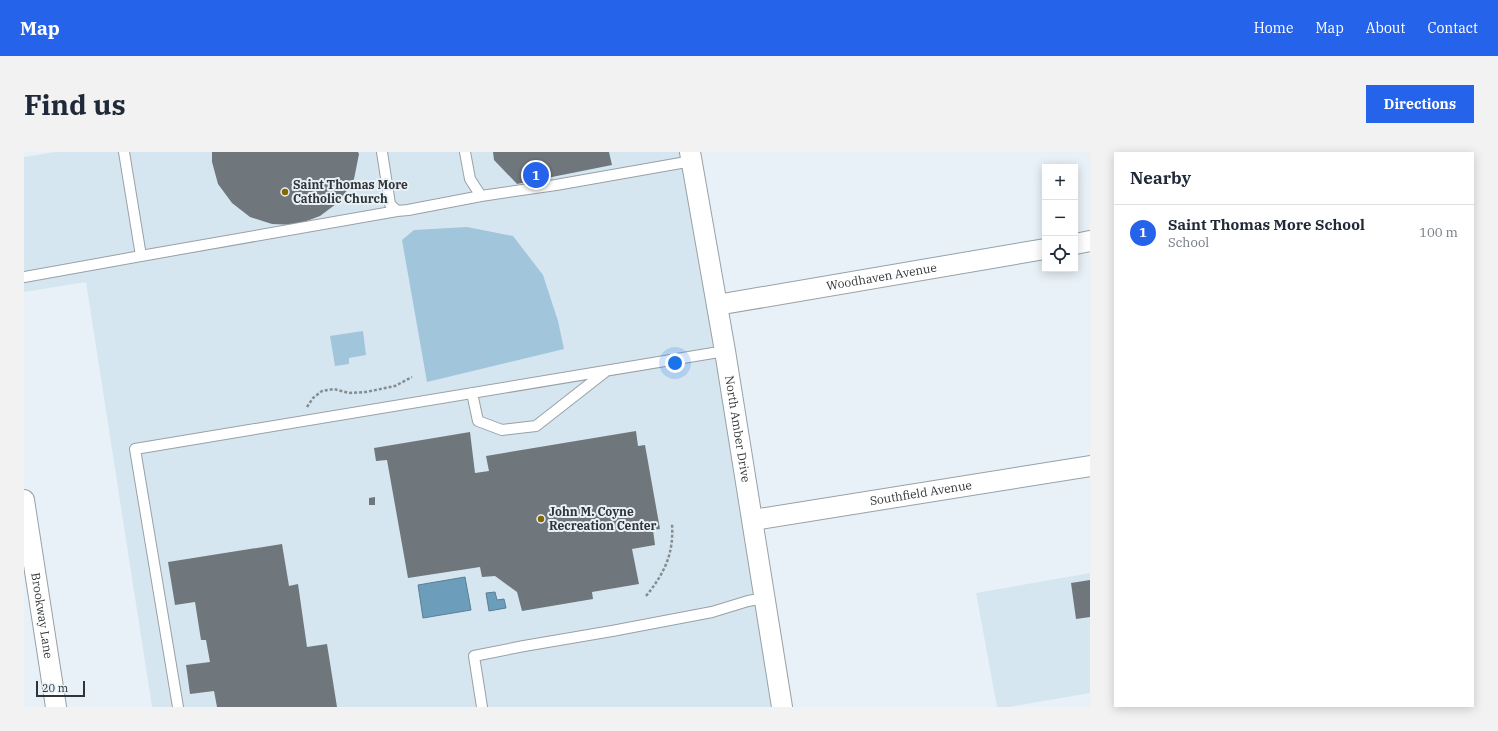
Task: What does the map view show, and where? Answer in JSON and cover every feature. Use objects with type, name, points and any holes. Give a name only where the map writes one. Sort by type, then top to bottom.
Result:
[{"type":"street","name":"North Amber Drive","points":[[691,156],[726,351],[782,707]]},
{"type":"street","points":[[1078,243],[1090,241]]},
{"type":"street","name":"Woodhaven Avenue","points":[[717,305],[1042,250]]},
{"type":"street","name":"Southfield Avenue","points":[[752,520],[1090,466]]},
{"type":"street","name":"Brookway Lane","points":[[24,500],[56,707]]},
{"type":"lane","points":[[124,152],[141,256]]},
{"type":"lane","points":[[382,152],[390,204],[397,210]]},
{"type":"lane","points":[[465,152],[470,178],[481,196]]},
{"type":"lane","points":[[24,277],[397,210],[408,210],[481,196],[556,185],[691,156]]},
{"type":"lane","points":[[178,707],[135,449],[726,351]]},
{"type":"lane","points":[[472,393],[478,421],[502,430],[536,426],[606,370]]},
{"type":"lane","points":[[482,707],[474,656],[712,612],[748,601],[765,598]]},
{"type":"path","points":[[307,408],[313,398],[322,391],[334,389],[349,393],[366,392],[395,386],[412,377]]},
{"type":"path","points":[[646,596],[655,585],[666,565],[672,546],[672,524]]},
{"type":"shaded area","points":[[55,152],[681,152],[775,707],[152,707],[86,282],[24,292],[24,157]]},
{"type":"shaded area","points":[[467,227],[513,236],[543,275],[558,321],[564,349],[427,382],[402,240],[414,230]]},
{"type":"shaded area","points":[[363,331],[366,355],[349,358],[349,364],[335,366],[330,336]]},
{"type":"shaded area","points":[[1090,573],[1090,693],[1009,707],[997,707],[976,593]]},
{"type":"shaded area","points":[[465,577],[471,610],[423,618],[418,585]]},
{"type":"shaded area","points":[[495,592],[497,600],[504,599],[506,608],[489,611],[486,593]]},
{"type":"building","name":"Saint Thomas More Catholic Church","points":[[212,152],[358,152],[359,154],[354,179],[340,201],[320,216],[296,225],[272,224],[250,217],[232,203],[218,184],[212,162]]},
{"type":"building","points":[[493,152],[609,152],[612,165],[517,184],[494,160]]},
{"type":"building","points":[[636,431],[638,446],[645,445],[660,529],[653,530],[655,545],[632,549],[639,584],[592,592],[593,599],[522,611],[517,592],[495,576],[482,577],[480,567],[408,578],[387,460],[376,461],[374,448],[470,432],[475,473],[489,471],[486,456]]},
{"type":"building","points":[[375,497],[375,505],[369,505],[369,498]]},
{"type":"building","points":[[282,544],[289,586],[298,584],[307,647],[327,644],[337,707],[217,707],[214,691],[190,694],[186,665],[210,662],[206,640],[201,640],[195,602],[175,605],[168,562]]},
{"type":"building","points":[[1090,580],[1090,617],[1076,619],[1071,583]]},
{"type":"place","name":"Saint Thomas More School","points":[[536,175]]},
{"type":"place","name":"Saint Thomas More Catholic Church","points":[[285,192]]},
{"type":"place","name":"John M. Coyne Recreation Center","points":[[541,519]]}]
